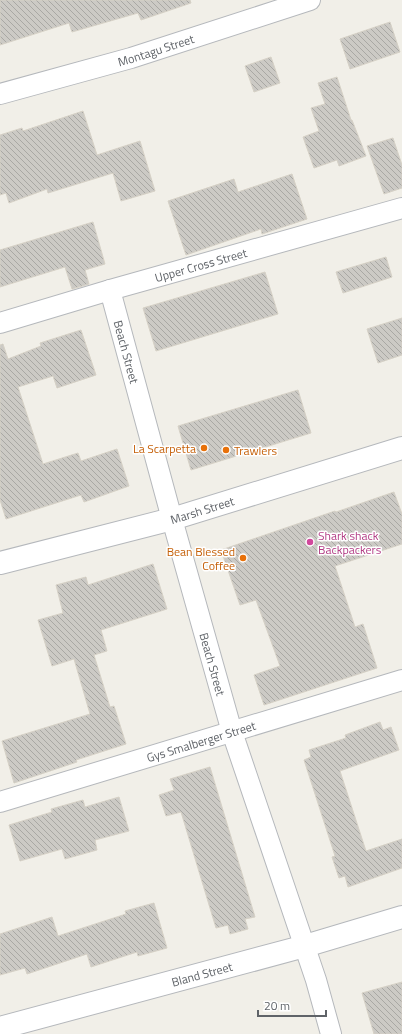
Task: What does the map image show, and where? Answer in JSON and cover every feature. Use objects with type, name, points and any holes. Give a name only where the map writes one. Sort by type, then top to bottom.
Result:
[{"type":"street","name":"Montagu Street","points":[[0,94],[131,58],[310,0]]},
{"type":"street","name":"Upper Cross Street","points":[[0,323],[110,290],[402,208]]},
{"type":"street","name":"Beach Street","points":[[110,290],[232,732],[305,946],[331,1034]]},
{"type":"street","name":"Marsh Street","points":[[0,563],[172,519],[402,448]]},
{"type":"street","name":"Gys Smalberger Street","points":[[0,802],[402,680]]},
{"type":"street","name":"Bland Street","points":[[0,1028],[305,946],[402,917]]},
{"type":"building","points":[[0,0],[190,0],[191,3],[141,20],[138,13],[72,32],[69,23],[0,45]]},
{"type":"building","points":[[390,22],[400,52],[350,69],[340,39]]},
{"type":"building","points":[[271,57],[280,83],[254,92],[245,66]]},
{"type":"building","points":[[337,77],[351,120],[366,156],[339,166],[337,160],[314,168],[303,137],[319,131],[311,108],[325,104],[318,83]]},
{"type":"building","points":[[83,111],[97,155],[140,141],[155,191],[121,201],[113,173],[48,193],[47,189],[9,203],[6,193],[0,195],[0,135],[22,128],[23,131]]},
{"type":"building","points":[[393,138],[402,165],[402,188],[384,194],[367,146]]},
{"type":"building","points":[[292,174],[307,219],[262,234],[261,229],[186,255],[168,201],[234,179],[238,192]]},
{"type":"building","points":[[93,222],[105,264],[85,270],[89,284],[72,289],[65,267],[0,287],[0,250]]},
{"type":"building","points":[[386,257],[392,277],[343,293],[336,272]]},
{"type":"building","points":[[265,272],[278,314],[156,351],[143,308]]},
{"type":"building","points":[[402,318],[402,355],[378,363],[367,329]]},
{"type":"building","points":[[81,330],[96,375],[57,388],[53,376],[18,387],[43,464],[78,453],[81,461],[117,449],[129,486],[84,502],[81,495],[6,519],[0,500],[0,345],[3,344],[8,359],[41,346],[40,343]]},
{"type":"building","points":[[298,390],[311,433],[191,470],[178,426]]},
{"type":"building","points":[[394,492],[402,514],[402,544],[335,566],[355,627],[363,624],[377,668],[264,705],[254,675],[280,666],[256,600],[240,605],[221,550]]},
{"type":"building","points":[[153,564],[167,609],[101,630],[107,651],[94,655],[110,707],[114,706],[126,744],[76,760],[77,762],[14,783],[2,741],[90,714],[74,659],[52,666],[38,620],[63,613],[56,585],[86,577],[88,585]]},
{"type":"building","points":[[380,722],[383,730],[391,727],[399,750],[340,771],[366,851],[402,839],[402,868],[348,887],[345,876],[339,878],[332,857],[335,856],[304,760],[311,757],[309,750],[346,738],[345,735]]},
{"type":"building","points":[[210,767],[255,917],[245,919],[248,929],[230,934],[228,925],[216,928],[181,812],[166,816],[159,795],[174,790],[170,779]]},
{"type":"building","points":[[119,797],[129,831],[95,840],[97,850],[65,859],[62,849],[20,861],[9,825],[52,812],[51,809],[83,800],[85,807]]},
{"type":"building","points":[[154,903],[167,948],[138,956],[137,952],[91,967],[87,954],[27,974],[25,968],[0,975],[0,934],[52,917],[58,936],[126,914],[125,911]]},
{"type":"building","points":[[402,982],[402,1034],[374,1034],[362,993]]},
{"type":"place","name":"La Scarpetta","points":[[204,448]]},
{"type":"place","name":"Trawlers","points":[[226,450]]},
{"type":"place","name":"Shark shack Backpackers","points":[[310,542]]},
{"type":"place","name":"Bean Blessed Coffee","points":[[243,558]]}]
